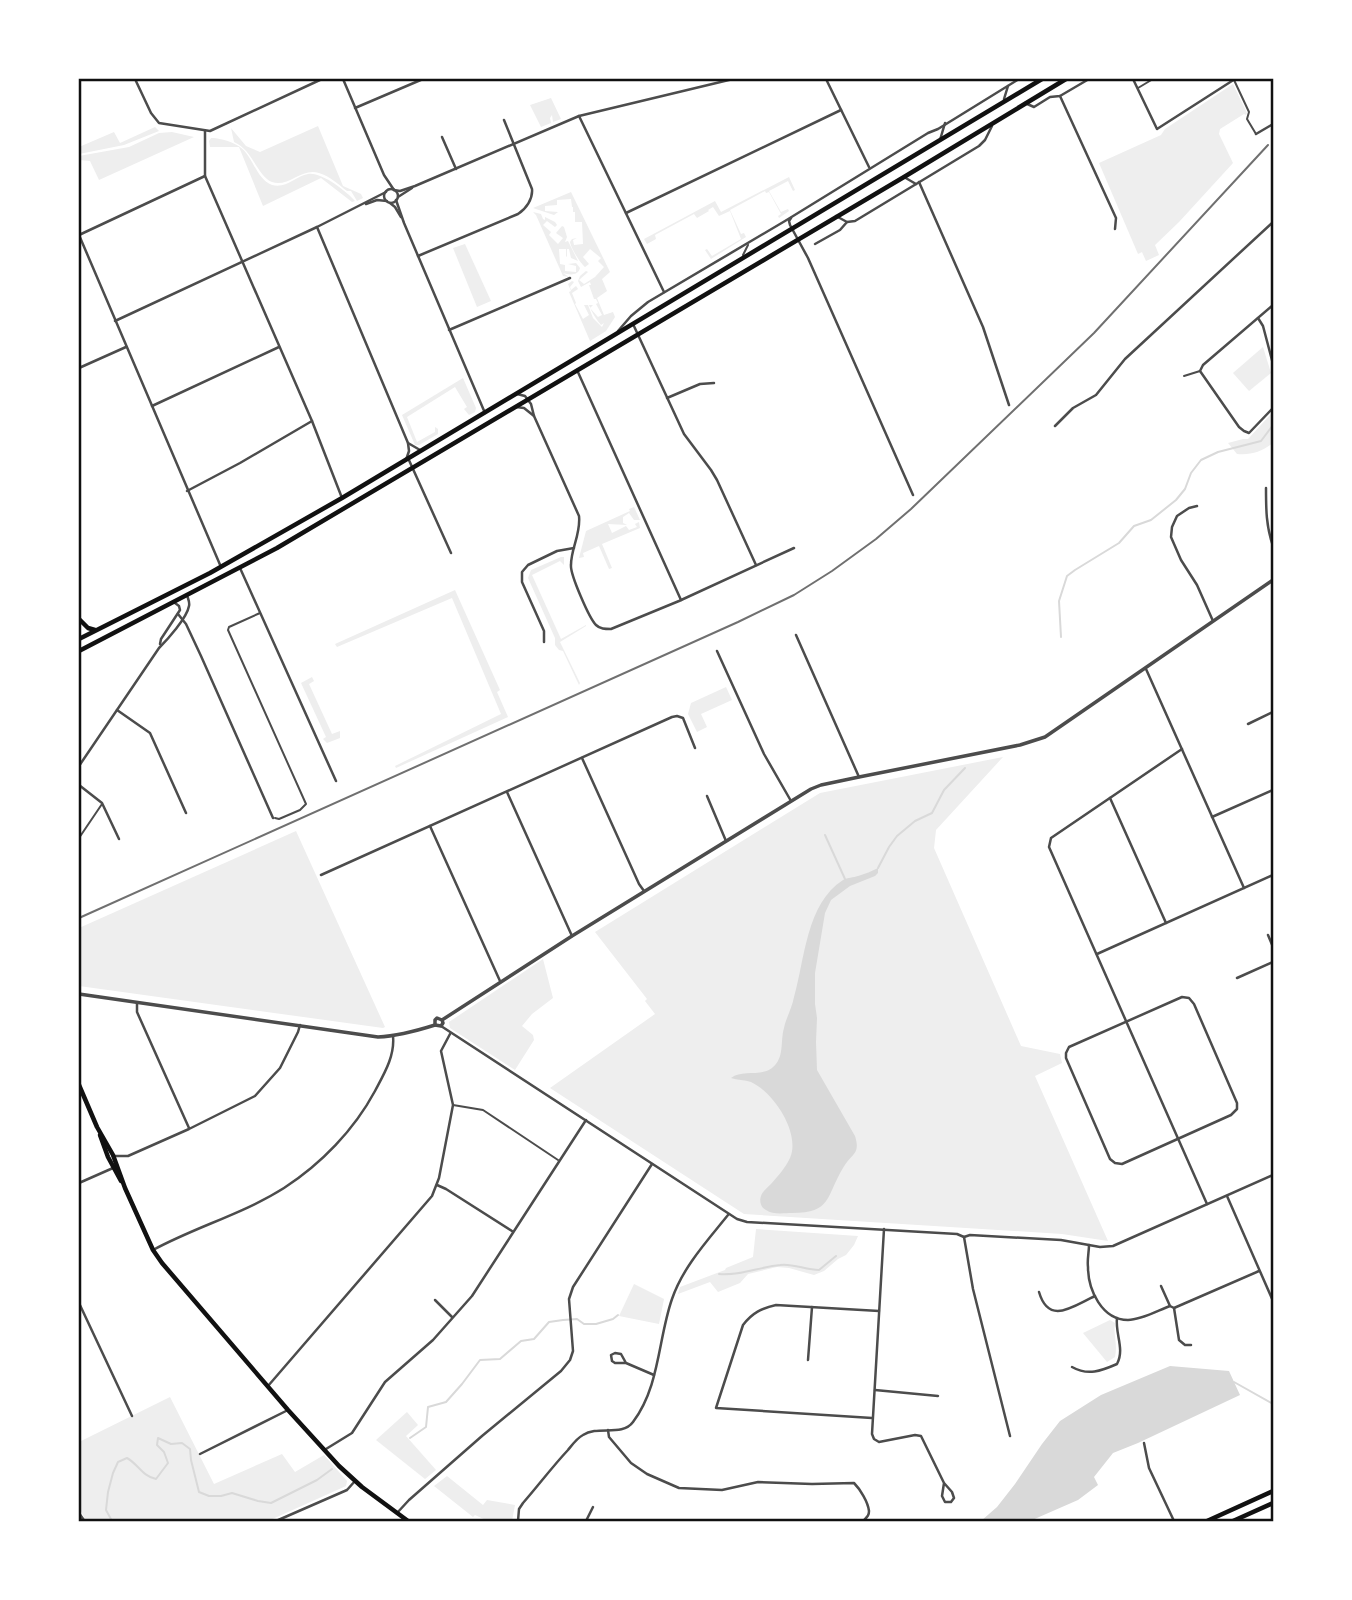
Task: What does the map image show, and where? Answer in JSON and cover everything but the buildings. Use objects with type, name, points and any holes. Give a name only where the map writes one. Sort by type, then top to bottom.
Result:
[{"type":"main road","points":[[1042,79],[342,498],[210,573],[79,640],[80,650],[277,548],[1066,79]]},
{"type":"main road","points":[[655,310],[667,316]]},
{"type":"main road","points":[[210,573],[209,578],[214,581]]},
{"type":"main road","points":[[175,590],[185,591],[187,595]]},
{"type":"main road","points":[[79,619],[88,628],[96,631]]},
{"type":"main road","points":[[79,1085],[103,1146],[118,1164]]},
{"type":"main road","points":[[97,1127],[118,1164],[125,1188],[153,1250],[162,1263],[324,1451],[355,1481],[408,1521]]},
{"type":"main road","points":[[1207,1521],[1273,1491]]},
{"type":"main road","points":[[1233,1521],[1273,1503]]},
{"type":"street","points":[[135,79],[159,123],[205,131],[322,79]]},
{"type":"street","points":[[343,79],[384,175],[398,194],[404,223]]},
{"type":"street","points":[[355,107],[423,79]]},
{"type":"street","points":[[115,321],[386,192],[400,191],[456,170],[579,116],[733,79]]},
{"type":"street","points":[[826,79],[869,168]]},
{"type":"street","points":[[616,334],[631,316],[664,292],[1019,79]]},
{"type":"street","points":[[1041,94],[1060,96],[1089,79]]},
{"type":"street","points":[[1133,79],[1157,129],[1234,79]]},
{"type":"street","points":[[1004,103],[1008,85]]},
{"type":"street","points":[[1060,96],[1116,218],[1115,229]]},
{"type":"street","points":[[1025,103],[1034,107],[1050,97]]},
{"type":"street","points":[[626,213],[841,110]]},
{"type":"street","points":[[579,116],[664,292]]},
{"type":"street","points":[[418,256],[518,214],[527,206],[533,194],[532,189],[504,120]]},
{"type":"street","points":[[940,140],[945,123]]},
{"type":"street","points":[[836,216],[847,222],[855,221],[982,143],[993,123]]},
{"type":"street","points":[[1256,134],[1273,124]]},
{"type":"street","points":[[205,131],[205,176],[312,421],[342,498]]},
{"type":"street","points":[[442,137],[456,170]]},
{"type":"street","points":[[384,175],[384,196],[396,208],[404,223],[485,413]]},
{"type":"street","points":[[205,176],[79,235],[221,567]]},
{"type":"street","points":[[904,177],[918,183],[983,327],[1009,405]]},
{"type":"street","points":[[360,206],[377,200],[388,202],[397,199],[415,186]]},
{"type":"street","points":[[793,215],[789,221],[792,229],[799,239],[913,495]]},
{"type":"street","points":[[815,244],[840,230],[847,222]]},
{"type":"street","points":[[1055,426],[1073,408],[1096,395],[1125,359],[1273,222]]},
{"type":"street","points":[[317,227],[408,443],[407,459],[451,553]]},
{"type":"street","points":[[449,330],[569,278]]},
{"type":"street","points":[[1249,433],[1240,426],[1200,371],[1203,365],[1273,305]]},
{"type":"street","points":[[1258,318],[1263,326],[1273,364]]},
{"type":"street","points":[[633,324],[684,434],[717,480],[755,565]]},
{"type":"street","points":[[79,368],[126,347]]},
{"type":"street","points":[[152,406],[279,347]]},
{"type":"street","points":[[577,370],[681,600]]},
{"type":"street","points":[[667,398],[700,384],[714,383]]},
{"type":"street","points":[[517,394],[528,399],[579,516],[580,529],[571,565],[573,578],[593,622],[601,628],[611,629],[681,600],[794,548]]},
{"type":"street","points":[[514,407],[524,408],[534,416]]},
{"type":"street","points":[[1245,437],[1273,408]]},
{"type":"street","points":[[187,491],[312,421]]},
{"type":"street","points":[[408,443],[421,451]]},
{"type":"street","points":[[1266,488],[1266,516],[1273,546]]},
{"type":"street","points":[[1197,506],[1177,516],[1171,537],[1181,560],[1197,584],[1213,622]]},
{"type":"street","points":[[544,642],[544,631],[522,582],[522,572],[528,565],[557,551],[574,548]]},
{"type":"street","points":[[240,568],[336,781]]},
{"type":"street","points":[[441,1026],[442,1020],[500,981],[791,801],[821,785],[1004,748],[1052,733],[1273,580]]},
{"type":"street","points":[[79,766],[159,648],[182,619],[188,608],[187,595]]},
{"type":"street","points":[[159,648],[161,639],[178,614],[180,606],[174,602]]},
{"type":"street","points":[[178,614],[186,624],[201,656],[273,818]]},
{"type":"street","points":[[796,635],[859,777]]},
{"type":"street","points":[[717,651],[764,754],[791,801]]},
{"type":"street","points":[[1146,668],[1244,888]]},
{"type":"street","points":[[117,710],[150,733],[186,813]]},
{"type":"street","points":[[1248,724],[1273,712]]},
{"type":"street","points":[[321,875],[677,716],[686,722],[695,748]]},
{"type":"street","points":[[1182,749],[1051,838],[1049,846],[1208,1204]]},
{"type":"street","points":[[582,758],[644,891]]},
{"type":"street","points":[[79,785],[103,803],[119,839]]},
{"type":"street","points":[[1212,817],[1273,790]]},
{"type":"street","points":[[506,792],[572,936]]},
{"type":"street","points":[[707,796],[726,841]]},
{"type":"street","points":[[1110,797],[1166,923]]},
{"type":"street","points":[[430,826],[500,981]]},
{"type":"street","points":[[1097,954],[1273,875]]},
{"type":"street","points":[[1268,935],[1273,947]]},
{"type":"street","points":[[1237,978],[1273,962]]},
{"type":"street","points":[[79,994],[378,1037],[441,1026],[737,1219],[747,1222],[957,1234],[964,1237],[970,1235],[1061,1240],[1100,1247],[1113,1246],[1273,1175]]},
{"type":"street","points":[[1182,997],[1189,998],[1237,1103],[1237,1109],[1231,1115],[1122,1164],[1110,1159],[1066,1053],[1069,1047],[1127,1021],[1182,997]]},
{"type":"street","points":[[137,1003],[139,1017],[189,1129]]},
{"type":"street","points":[[435,1025],[437,1018],[442,1020]]},
{"type":"street","points":[[79,1183],[118,1164],[128,1156],[255,1096],[280,1068],[300,1025]]},
{"type":"street","points":[[268,1387],[432,1196],[437,1185],[453,1105],[441,1051],[451,1034]]},
{"type":"street","points":[[153,1250],[283,1189],[316,1164],[344,1136],[368,1103],[389,1061],[393,1050],[393,1036]]},
{"type":"street","points":[[324,1451],[352,1433],[385,1382],[433,1340],[472,1296],[586,1120]]},
{"type":"street","points":[[113,1156],[128,1156]]},
{"type":"street","points":[[397,1513],[482,1436],[561,1371],[570,1360],[573,1351],[569,1299],[573,1287],[653,1163]]},
{"type":"street","points":[[437,1185],[512,1232]]},
{"type":"street","points":[[1227,1196],[1273,1301]]},
{"type":"street","points":[[517,1521],[523,1503],[584,1434],[598,1430],[622,1429],[631,1424],[647,1396],[654,1375],[668,1310],[677,1285],[693,1259],[729,1213]]},
{"type":"street","points":[[884,1229],[872,1434],[877,1441],[920,1436],[944,1483],[953,1494],[953,1500],[948,1503],[942,1496],[944,1483]]},
{"type":"street","points":[[964,1237],[972,1289],[1010,1436]]},
{"type":"street","points":[[1090,1244],[1088,1275],[1095,1296],[1104,1310],[1117,1318],[1127,1320],[1140,1318],[1170,1306]]},
{"type":"street","points":[[1174,1308],[1259,1271]]},
{"type":"street","points":[[1161,1286],[1170,1306],[1174,1308]]},
{"type":"street","points":[[1039,1292],[1049,1310],[1058,1311],[1095,1296]]},
{"type":"street","points":[[435,1300],[452,1317]]},
{"type":"street","points":[[79,1303],[132,1416]]},
{"type":"street","points":[[872,1418],[716,1408],[743,1325],[761,1308],[776,1305],[879,1311]]},
{"type":"street","points":[[808,1360],[812,1307]]},
{"type":"street","points":[[1174,1308],[1179,1340],[1185,1345],[1191,1345]]},
{"type":"street","points":[[1073,1367],[1081,1373],[1091,1373],[1116,1364],[1121,1352],[1117,1318]]},
{"type":"street","points":[[626,1363],[654,1375]]},
{"type":"street","points":[[875,1390],[938,1396]]},
{"type":"street","points":[[200,1454],[288,1410]]},
{"type":"street","points":[[607,1430],[609,1437],[631,1463],[647,1474],[679,1488],[722,1490],[758,1482],[854,1483],[860,1489],[869,1510],[863,1521]]},
{"type":"street","points":[[1144,1443],[1149,1468],[1174,1521]]},
{"type":"street","points":[[276,1521],[346,1490],[355,1481]]},
{"type":"street","points":[[586,1521],[593,1507]]},
{"type":"lane","points":[[1137,88],[1153,79]]},
{"type":"lane","points":[[1234,79],[1249,112],[1247,119],[1256,134]]},
{"type":"lane","points":[[741,260],[750,241]]},
{"type":"lane","points":[[1184,376],[1200,371]]},
{"type":"lane","points":[[261,612],[229,627],[228,630],[306,804],[300,810],[279,819],[273,818]]},
{"type":"lane","points":[[79,838],[103,803]]},
{"type":"lane","points":[[453,1105],[482,1110],[559,1160]]},
{"type":"shaded area","points":[[1233,84],[1247,113],[1220,129],[1219,134],[1233,163],[1155,245],[1159,255],[1146,261],[1142,252],[1138,254],[1099,163],[1161,135],[1165,129]]},
{"type":"shaded area","points":[[551,98],[561,119],[553,122],[552,115],[551,123],[541,127],[530,105]]},
{"type":"shaded area","points":[[318,126],[343,186],[361,194],[363,198],[357,201],[351,191],[319,173],[307,173],[284,182],[272,182],[262,174],[246,151],[234,142],[231,128],[246,146],[260,152]]},
{"type":"shaded area","points":[[155,127],[159,131],[124,145],[79,154],[79,147],[114,132],[120,143]]},
{"type":"shaded area","points":[[172,132],[194,137],[99,180],[90,161],[79,160],[79,156],[129,147],[159,133]]},
{"type":"shaded area","points":[[214,138],[240,147],[262,178],[272,185],[286,184],[304,175],[314,174],[333,183],[355,201],[352,202],[321,178],[263,206],[239,147],[210,147],[209,141]]},
{"type":"shaded area","points":[[789,177],[795,190],[793,191],[788,181],[769,191],[781,212],[788,209],[789,211],[779,218],[781,214],[769,192],[765,191],[730,210],[741,234],[744,233],[746,237],[711,259],[705,250],[712,256],[741,239],[730,211],[719,216],[713,207],[697,218],[694,214],[655,235],[656,239],[647,244],[644,239],[715,201],[721,212]]},
{"type":"shaded area","points":[[571,192],[610,272],[602,279],[607,291],[597,298],[604,315],[613,312],[615,317],[606,331],[590,341],[568,284],[574,282],[571,290],[576,286],[578,289],[572,293],[583,319],[589,315],[584,305],[588,305],[593,318],[602,327],[604,323],[601,325],[590,308],[598,317],[602,315],[590,282],[581,287],[578,281],[580,276],[588,272],[579,280],[584,284],[604,267],[598,261],[601,258],[590,249],[583,257],[589,264],[585,267],[574,251],[570,242],[572,239],[577,238],[573,240],[574,245],[583,244],[582,222],[575,222],[571,199],[557,200],[557,205],[545,206],[545,211],[558,212],[554,215],[533,208]]},
{"type":"shaded area","points":[[533,212],[541,214],[545,220],[545,217],[555,222],[555,227],[547,221],[543,225],[558,244],[563,238],[556,233],[564,227],[567,237],[565,242],[568,241],[578,261],[571,258],[569,249],[566,257],[566,249],[559,249],[560,264],[565,265],[565,271],[576,272],[576,266],[568,264],[576,263],[580,268],[575,274],[563,273],[569,277],[563,276]]},
{"type":"shaded area","points":[[465,244],[491,301],[477,307],[453,248]]},
{"type":"shaded area","points":[[1263,347],[1271,373],[1249,391],[1233,373]]},
{"type":"shaded area","points":[[463,378],[476,408],[475,412],[469,415],[464,409],[467,407],[455,387],[407,417],[417,442],[435,432],[435,427],[438,429],[438,434],[415,445],[402,415]]},
{"type":"shaded area","points":[[1273,412],[1273,443],[1256,452],[1237,454],[1228,443],[1248,439]]},
{"type":"shaded area","points":[[634,507],[640,520],[634,520],[629,513],[623,517],[623,523],[627,525],[608,524],[612,533],[626,526],[629,530],[637,527],[635,524],[639,522],[640,528],[602,544],[612,568],[609,569],[599,546],[583,553],[584,557],[579,558],[586,531]]},
{"type":"shaded area","points":[[564,557],[564,565],[560,561],[532,575],[561,639],[586,625],[560,642],[579,685],[563,651],[555,645],[555,638],[528,578],[531,570]]},
{"type":"shaded area","points":[[455,590],[500,690],[497,692],[508,717],[396,768],[395,766],[501,714],[452,598],[337,647],[335,644]]},
{"type":"shaded area","points":[[312,677],[314,681],[309,684],[332,734],[340,731],[340,738],[327,743],[301,683]]},
{"type":"shaded area","points":[[726,687],[732,700],[701,714],[707,727],[697,732],[688,714],[691,703]]},
{"type":"shaded area","points":[[1003,757],[936,830],[934,848],[1021,1046],[1060,1054],[1062,1063],[1035,1076],[1108,1241],[1062,1234],[744,1214],[550,1088],[655,1014],[645,1001],[647,999],[595,932],[820,793]]},
{"type":"shaded area","points":[[296,831],[385,1027],[79,986],[79,928]]},
{"type":"shaded area","points":[[878,868],[875,876],[850,886],[831,900],[825,913],[815,973],[817,1070],[855,1136],[856,1151],[821,1206],[805,1212],[772,1213],[763,1208],[760,1198],[790,1158],[792,1137],[783,1114],[768,1095],[751,1082],[731,1078],[740,1074],[767,1071],[776,1064],[809,933],[821,903],[843,880]]},
{"type":"shaded area","points":[[543,959],[553,998],[532,1014],[522,1026],[533,1035],[534,1040],[515,1070],[450,1028],[449,1022]]},
{"type":"shaded area","points":[[756,1229],[858,1236],[846,1255],[814,1275],[777,1267],[748,1274],[740,1283],[718,1292],[710,1282],[678,1294],[680,1287],[753,1257]]},
{"type":"shaded area","points":[[634,1284],[664,1299],[659,1324],[619,1316]]},
{"type":"shaded area","points":[[1110,1320],[1115,1323],[1116,1352],[1115,1357],[1107,1362],[1083,1333]]},
{"type":"shaded area","points":[[1170,1366],[1229,1371],[1240,1395],[1113,1453],[1094,1477],[1098,1485],[1078,1500],[1030,1521],[981,1521],[997,1507],[1060,1421],[1101,1395]]},
{"type":"shaded area","points":[[170,1397],[214,1484],[282,1454],[295,1472],[324,1455],[347,1481],[346,1486],[268,1521],[86,1521],[79,1507],[79,1442]]},
{"type":"shaded area","points":[[407,1412],[418,1425],[406,1436],[436,1470],[425,1479],[376,1440]]},
{"type":"shaded area","points":[[447,1476],[483,1505],[487,1500],[515,1505],[512,1521],[488,1521],[475,1515],[473,1517],[434,1486]]},
{"type":"waterway","points":[[1061,637],[1059,601],[1067,576],[1119,543],[1134,526],[1151,520],[1176,500],[1201,460],[1218,452],[1261,441],[1273,425]]},
{"type":"waterway","points":[[878,868],[897,836],[915,821],[932,813],[944,790],[965,768]]},
{"type":"waterway","points":[[825,835],[845,879]]},
{"type":"waterway","points":[[719,1274],[785,1265],[819,1270],[836,1256]]},
{"type":"waterway","points":[[410,1438],[426,1427],[428,1407],[446,1402],[480,1360],[500,1359],[521,1341],[534,1339],[549,1322],[577,1319],[584,1324],[596,1324],[618,1315]]},
{"type":"waterway","points":[[1234,1382],[1273,1404]]},
{"type":"waterway","points":[[112,1521],[106,1510],[108,1492],[118,1462],[127,1458],[156,1479],[168,1463],[164,1452],[157,1445],[158,1438],[171,1444],[182,1443],[190,1449],[199,1492],[209,1496],[232,1493],[271,1503],[317,1480],[332,1469]]},
{"type":"railway","points":[[79,918],[738,622],[794,595],[832,571],[911,509],[1094,333],[1268,145]]}]
